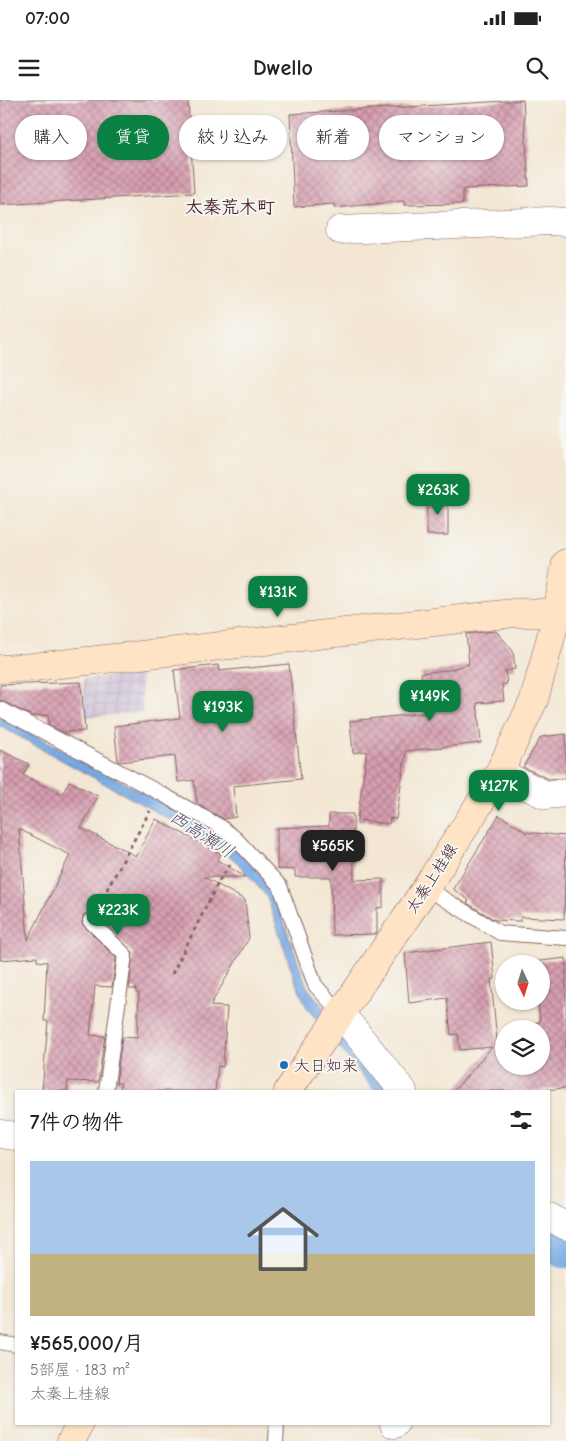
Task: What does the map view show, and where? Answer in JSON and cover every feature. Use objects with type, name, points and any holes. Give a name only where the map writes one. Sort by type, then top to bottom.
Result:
[{"type":"main road","name":"太秦上桂線","points":[[289,1090],[426,888],[499,773],[534,700],[562,614],[566,563]]},
{"type":"main road","points":[[0,669],[34,667],[514,613],[562,614]]},
{"type":"main road","points":[[70,1441],[79,1425]]},
{"type":"street","points":[[340,230],[550,221],[566,222]]},
{"type":"street","points":[[499,773],[546,795],[566,793]]},
{"type":"street","points":[[335,1023],[402,1090]]},
{"type":"street","points":[[0,1134],[15,1136]]},
{"type":"street","points":[[550,1218],[566,1226]]},
{"type":"lane","points":[[0,709],[160,793],[221,828],[244,846],[280,886],[313,980],[322,994],[335,1023]]},
{"type":"lane","points":[[426,888],[500,933],[566,938]]},
{"type":"lane","points":[[90,921],[124,955],[106,1090]]},
{"type":"lane","points":[[0,1342],[15,1345]]},
{"type":"lane","points":[[276,1425],[276,1441]]},
{"type":"path","points":[[90,921],[160,793]]},
{"type":"path","points":[[172,974],[219,881],[244,846]]},
{"type":"shaded area","points":[[140,674],[143,712],[86,717],[83,679]]},
{"type":"water","points":[[0,716],[218,835],[244,856],[261,875],[274,894],[307,987],[390,1090],[374,1090],[307,1008],[296,983],[267,897],[237,862],[212,843],[0,726]]},
{"type":"building","points":[[0,100],[188,100],[189,115],[179,115],[179,160],[192,160],[194,193],[0,205]]},
{"type":"building","points":[[523,100],[529,186],[463,189],[463,204],[404,205],[404,201],[334,208],[334,204],[294,207],[290,114]]},
{"type":"building","points":[[448,496],[448,535],[427,535],[427,497]]},
{"type":"building","points":[[496,631],[513,651],[515,669],[505,671],[507,684],[502,684],[504,701],[477,703],[481,743],[406,751],[396,819],[390,818],[389,824],[357,820],[367,751],[353,753],[350,721],[425,713],[421,673],[448,670],[469,664],[466,634]]},
{"type":"building","points":[[289,664],[301,779],[233,786],[236,817],[224,819],[197,804],[194,780],[178,782],[175,756],[118,761],[114,726],[180,718],[174,670],[218,665],[219,671]]},
{"type":"building","points":[[81,682],[85,731],[63,732],[49,725],[48,715],[32,716],[0,700],[0,685]]},
{"type":"building","points":[[566,734],[566,778],[549,779],[523,767],[541,737]]},
{"type":"building","points":[[0,750],[29,764],[23,775],[62,795],[69,781],[98,796],[81,828],[136,856],[156,819],[221,854],[217,860],[245,877],[204,877],[245,900],[249,938],[210,1006],[227,1007],[223,1067],[218,1066],[215,1090],[120,1090],[121,1083],[116,1083],[122,1037],[137,1038],[139,993],[136,993],[136,989],[129,989],[133,953],[92,912],[83,915],[82,924],[116,958],[112,987],[95,986],[90,1035],[105,1036],[98,1082],[68,1081],[67,1090],[42,1090],[48,1021],[44,1021],[47,962],[37,961],[37,957],[0,960]],"holes":[[[19,829],[70,855],[28,940]]]},
{"type":"building","points":[[329,814],[353,814],[354,880],[383,879],[383,907],[377,908],[376,934],[332,935],[331,877],[295,877],[295,870],[277,869],[277,828],[329,826]]},
{"type":"building","points":[[499,815],[526,832],[566,836],[564,919],[521,917],[521,921],[495,920],[467,903],[469,900],[453,889]]},
{"type":"building","points":[[491,942],[495,979],[491,980],[495,1020],[495,1075],[550,1075],[550,1020],[540,1020],[539,1010],[550,1010],[550,960],[566,958],[566,1088],[543,1090],[455,1090],[492,1047],[460,1050],[458,1034],[451,1035],[447,998],[409,1003],[405,953]]},
{"type":"waterway","name":"西高瀬川","points":[[550,1236],[566,1244]]},
{"type":"place","name":"大日如来","points":[[284,1065]]},
{"type":"district","name":"太秦荒木町","points":[[230,207]]}]
